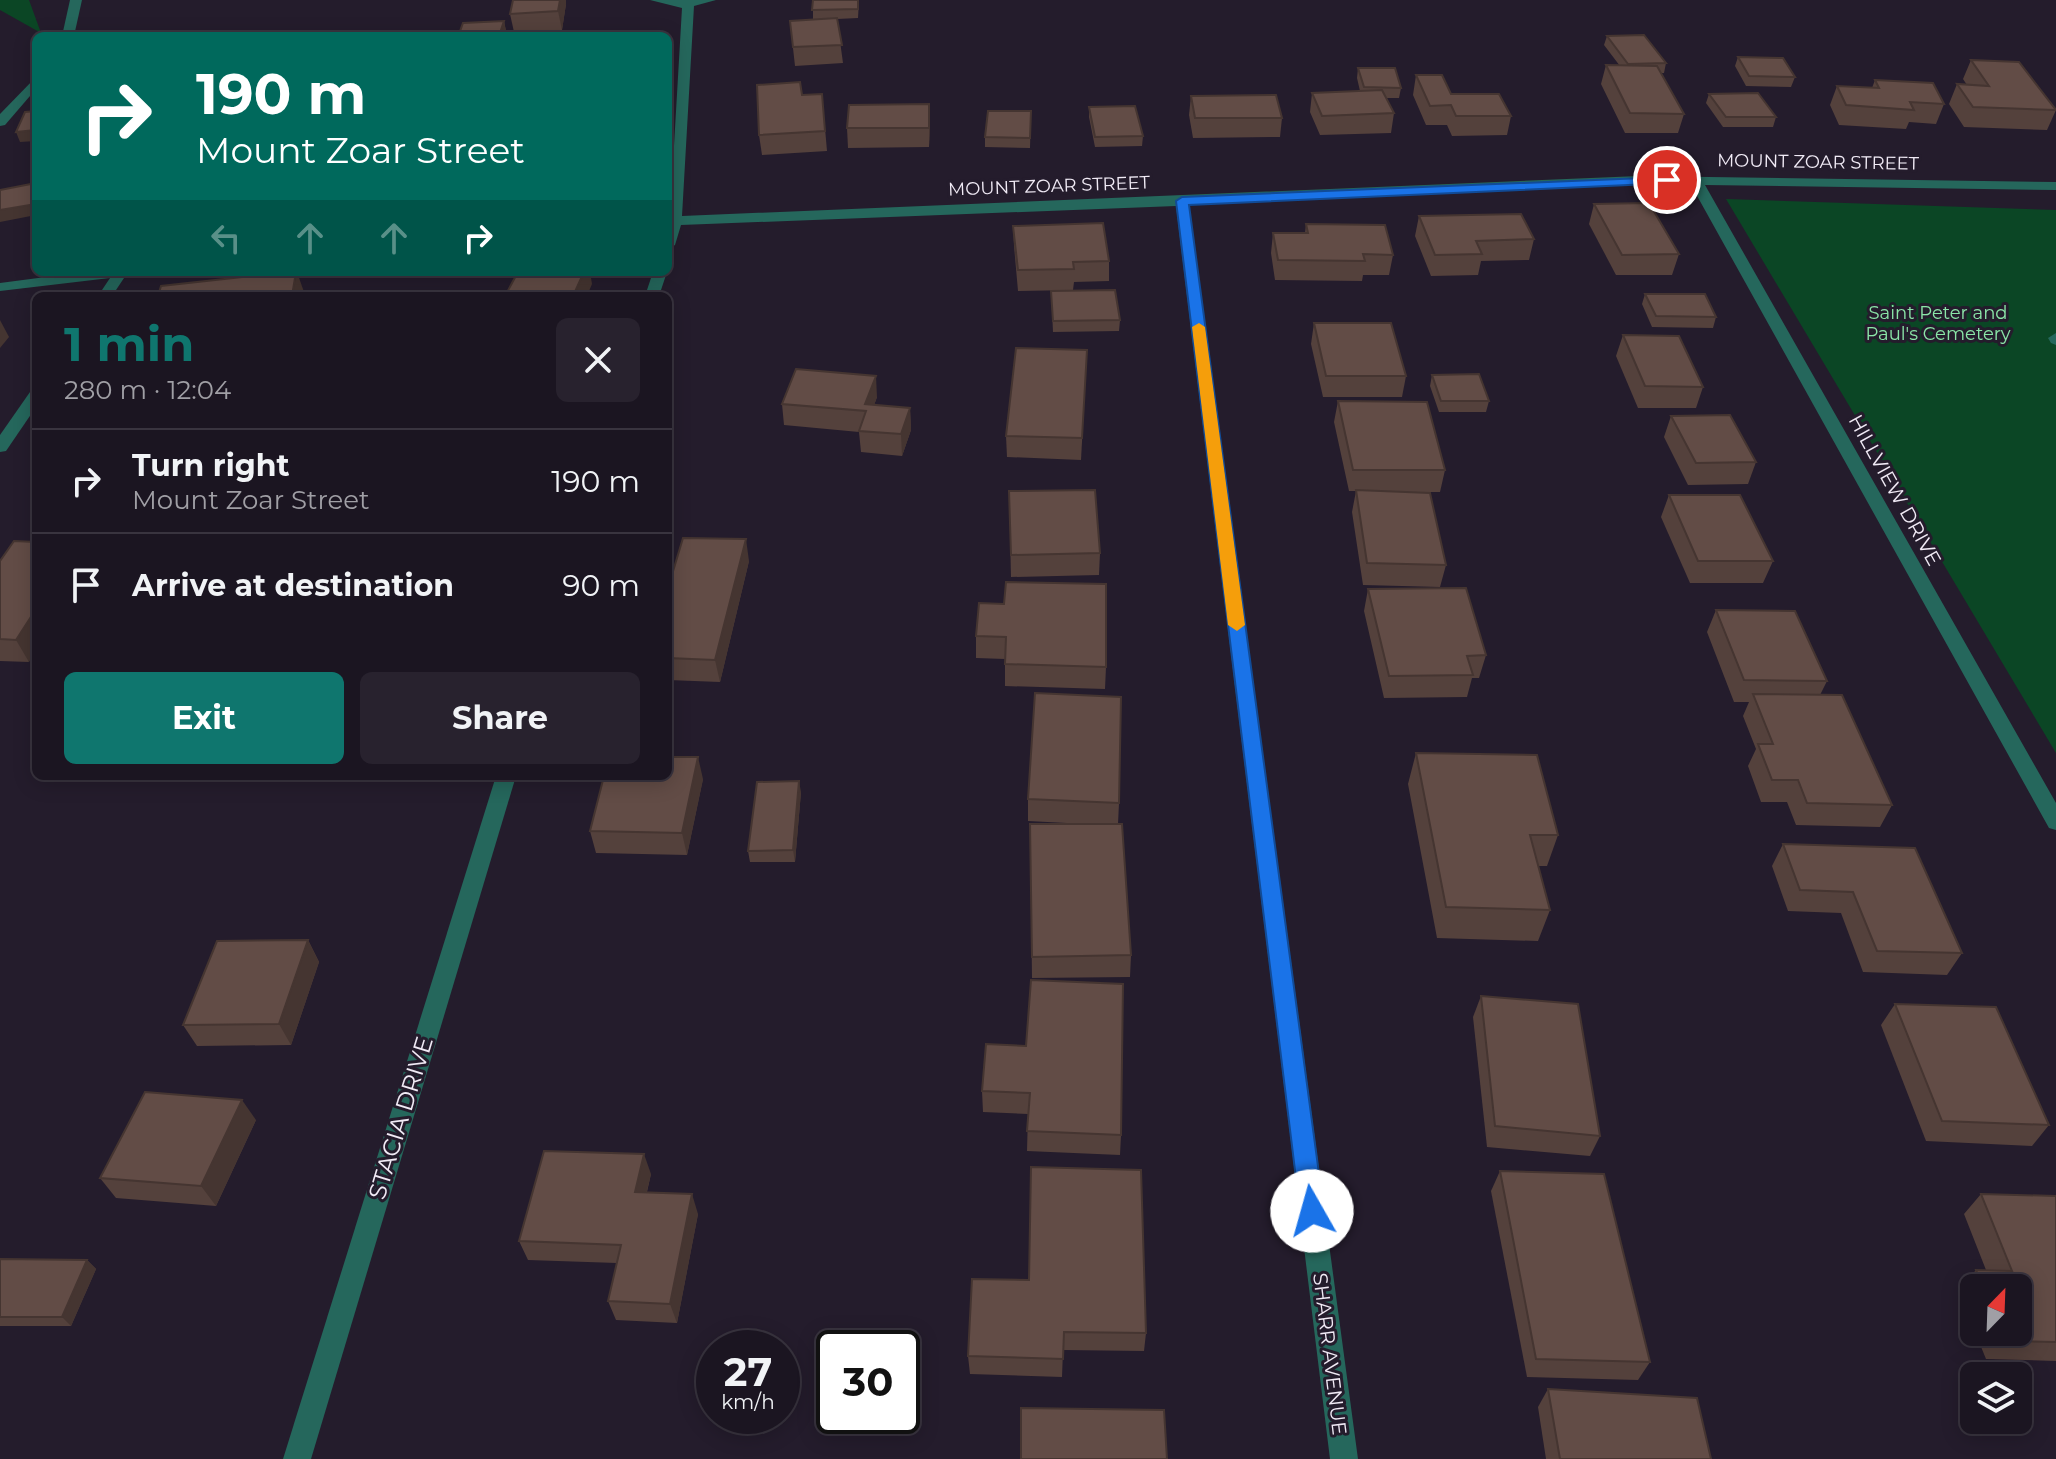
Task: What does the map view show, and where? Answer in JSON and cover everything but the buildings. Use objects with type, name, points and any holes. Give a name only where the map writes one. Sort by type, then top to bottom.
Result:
[{"type":"street","points":[[69,32],[76,0]]},
{"type":"street","points":[[656,0],[666,4],[688,5],[710,0]]},
{"type":"street","points":[[672,221],[688,5]]},
{"type":"street","points":[[0,122],[32,86]]},
{"type":"street","name":"MOUNT ZOAR STREET","points":[[672,221],[1639,180],[2056,186]]},
{"type":"street","name":"HILLVIEW DRIVE","points":[[1696,181],[2056,822]]},
{"type":"street","name":"SHARR AVENUE","points":[[1182,201],[1344,1459]]},
{"type":"street","points":[[0,287],[88,276]]},
{"type":"street","points":[[0,447],[32,401]]},
{"type":"street","name":"STACIA DRIVE","points":[[297,1459],[505,780]]},
{"type":"green space","points":[[0,0],[29,0],[41,32],[39,32],[0,10]]},
{"type":"green space","name":"Saint Peter and Paul's Cemetery","points":[[1726,199],[2056,210],[2056,753]]},
{"type":"slow traffic","points":[[1199,327],[1237,625]]},
{"type":"route","points":[[1312,1211],[1182,201],[1667,180]]}]
